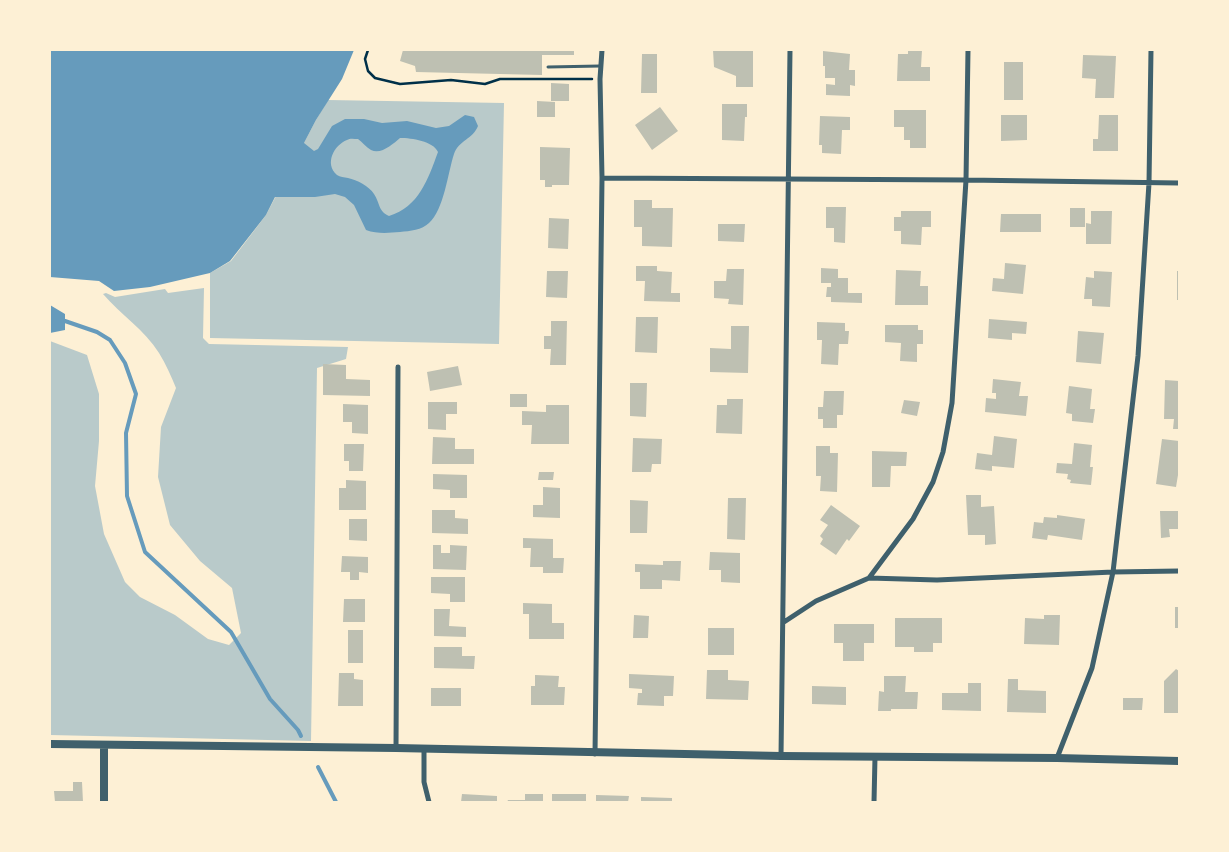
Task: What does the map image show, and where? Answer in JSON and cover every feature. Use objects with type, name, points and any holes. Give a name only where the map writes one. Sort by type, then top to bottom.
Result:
[{"type":"street","points":[[594,754],[602,178],[600,79],[602,50]]},
{"type":"street","points":[[781,756],[790,50]]},
{"type":"street","points":[[869,578],[913,519],[933,482],[943,452],[952,403],[966,180],[968,50]]},
{"type":"street","points":[[1057,758],[1092,668],[1114,572],[1138,356],[1149,183],[1151,50]]},
{"type":"street","points":[[602,178],[1179,183]]},
{"type":"street","points":[[396,748],[398,367]]},
{"type":"street","points":[[784,622],[816,601],[869,578],[937,580],[1179,571]]},
{"type":"street","points":[[50,744],[396,748],[594,754],[1057,758],[1179,761]]},
{"type":"street","points":[[104,745],[104,802]]},
{"type":"street","points":[[424,749],[424,782],[429,802]]},
{"type":"street","points":[[874,802],[875,757]]},
{"type":"lane","points":[[548,67],[601,66]]},
{"type":"path","points":[[368,50],[365,59],[368,71],[375,78],[400,84],[451,80],[485,84],[500,79],[600,79]]},
{"type":"shaded area","points":[[328,100],[504,103],[499,344],[210,338],[210,273],[231,261],[266,215]]},
{"type":"shaded area","points":[[204,288],[203,338],[209,344],[348,347],[346,359],[317,368],[311,741],[50,735],[50,341],[87,355],[99,394],[99,441],[95,486],[104,534],[125,582],[140,597],[175,615],[208,639],[229,645],[241,633],[232,588],[200,561],[170,525],[158,477],[161,427],[176,388],[164,361],[153,345],[140,329],[103,294],[106,293],[115,297],[165,289],[168,293]]},
{"type":"water","points":[[50,50],[354,50],[342,79],[304,143],[314,151],[318,149],[332,126],[345,119],[364,119],[382,123],[407,121],[436,128],[449,126],[465,115],[474,117],[478,126],[473,134],[456,149],[438,209],[429,223],[419,229],[387,233],[366,230],[354,205],[345,197],[335,194],[315,197],[275,197],[266,215],[230,261],[210,273],[150,287],[114,291],[99,281],[50,277]],"holes":[[[400,138],[427,143],[432,145],[438,152],[426,182],[415,199],[399,212],[389,216],[381,209],[376,197],[369,188],[355,180],[337,175],[333,171],[331,160],[338,146],[349,139],[358,139],[369,149],[379,151],[387,148]]]},
{"type":"water","points":[[50,305],[65,314],[65,330],[50,333]]},
{"type":"building","points":[[403,50],[574,50],[574,55],[542,55],[542,75],[416,72],[415,66],[400,61]]},
{"type":"building","points":[[713,50],[753,50],[753,87],[736,87],[736,76],[714,67]]},
{"type":"building","points":[[908,50],[922,50],[921,67],[930,67],[930,81],[897,81],[898,54],[908,54]]},
{"type":"building","points":[[823,51],[850,54],[849,70],[855,70],[855,86],[850,85],[850,96],[826,95],[826,84],[835,85],[835,78],[825,78]]},
{"type":"building","points":[[642,54],[657,54],[657,93],[641,93]]},
{"type":"building","points":[[1083,55],[1116,56],[1114,98],[1095,98],[1096,79],[1082,78]]},
{"type":"building","points":[[1004,62],[1023,62],[1023,100],[1004,100]]},
{"type":"building","points":[[551,83],[569,84],[569,101],[551,101]]},
{"type":"building","points":[[537,101],[555,102],[555,117],[537,117]]},
{"type":"building","points":[[722,104],[747,104],[744,141],[722,140]]},
{"type":"building","points":[[660,107],[678,131],[652,150],[635,125]]},
{"type":"building","points":[[894,110],[926,110],[926,148],[910,148],[910,140],[904,140],[904,127],[894,127]]},
{"type":"building","points":[[1001,115],[1027,115],[1027,140],[1001,141]]},
{"type":"building","points":[[1099,115],[1118,115],[1118,151],[1093,151],[1093,139],[1098,139]]},
{"type":"building","points":[[820,116],[850,117],[850,130],[842,130],[841,154],[822,153],[822,145],[819,145]]},
{"type":"building","points":[[540,147],[570,148],[569,185],[545,187],[545,180],[540,180]]},
{"type":"building","points":[[634,200],[652,200],[652,208],[673,208],[672,247],[642,246],[642,227],[634,227]]},
{"type":"building","points":[[826,207],[846,207],[845,243],[834,242],[834,228],[826,228]]},
{"type":"building","points":[[1070,208],[1085,208],[1085,227],[1070,227]]},
{"type":"building","points":[[901,211],[931,211],[931,227],[922,227],[921,245],[901,244],[901,231],[894,231],[894,217],[901,217]]},
{"type":"building","points":[[1091,211],[1112,211],[1111,244],[1086,244],[1086,223],[1091,224]]},
{"type":"building","points":[[1001,214],[1041,214],[1041,232],[1000,232]]},
{"type":"building","points":[[549,218],[569,219],[568,249],[548,248]]},
{"type":"building","points":[[718,224],[745,224],[744,242],[718,241]]},
{"type":"building","points":[[1005,263],[1026,265],[1023,294],[992,291],[993,278],[1004,279]]},
{"type":"building","points":[[636,266],[657,266],[657,271],[672,272],[671,293],[680,293],[680,302],[644,301],[645,281],[636,281]]},
{"type":"building","points":[[821,268],[838,269],[838,278],[848,278],[848,293],[862,293],[862,303],[831,302],[831,297],[826,297],[827,287],[831,287],[831,283],[821,283]]},
{"type":"building","points":[[727,269],[744,269],[743,305],[728,304],[729,299],[714,298],[714,281],[726,281]]},
{"type":"building","points":[[896,270],[921,271],[920,286],[928,286],[928,305],[895,305]]},
{"type":"building","points":[[547,271],[568,271],[567,298],[546,297]]},
{"type":"building","points":[[1094,271],[1112,272],[1110,307],[1092,306],[1092,299],[1084,299],[1086,277],[1094,278]]},
{"type":"building","points":[[1177,271],[1179,271],[1179,300],[1177,300]]},
{"type":"building","points":[[636,317],[658,317],[657,353],[635,352]]},
{"type":"building","points":[[989,319],[1027,322],[1026,334],[1012,333],[1012,340],[988,338]]},
{"type":"building","points":[[551,321],[567,321],[566,365],[550,365],[551,349],[544,349],[544,336],[551,336]]},
{"type":"building","points":[[817,322],[845,323],[845,331],[849,331],[848,344],[839,344],[838,365],[821,364],[822,340],[817,340]]},
{"type":"building","points":[[885,325],[918,325],[918,330],[923,330],[923,344],[917,344],[917,362],[900,361],[901,343],[885,342]]},
{"type":"building","points":[[731,326],[749,326],[748,373],[710,372],[710,348],[731,349]]},
{"type":"building","points":[[1078,331],[1104,333],[1101,364],[1076,362]]},
{"type":"building","points":[[323,364],[346,365],[346,379],[370,380],[370,396],[323,395]]},
{"type":"building","points":[[458,366],[462,385],[430,391],[427,372]]},
{"type":"building","points":[[993,379],[1021,382],[1019,396],[1028,396],[1026,416],[985,412],[986,398],[996,399],[996,393],[992,393]]},
{"type":"building","points":[[1165,380],[1179,381],[1179,429],[1173,429],[1174,419],[1164,419]]},
{"type":"building","points":[[630,383],[647,383],[646,417],[630,416]]},
{"type":"building","points":[[1069,386],[1092,389],[1090,409],[1095,409],[1093,423],[1072,421],[1072,414],[1066,413]]},
{"type":"building","points":[[824,391],[844,391],[843,415],[837,415],[837,428],[823,428],[823,419],[818,419],[818,407],[823,407]]},
{"type":"building","points":[[510,394],[527,394],[527,407],[510,407]]},
{"type":"building","points":[[727,399],[743,399],[742,434],[716,433],[717,405],[727,405]]},
{"type":"building","points":[[904,400],[920,402],[917,416],[901,413]]},
{"type":"building","points":[[428,402],[457,402],[457,414],[446,414],[446,430],[428,429]]},
{"type":"building","points":[[343,404],[368,405],[368,434],[352,433],[352,422],[343,422]]},
{"type":"building","points":[[546,405],[569,405],[569,444],[531,444],[532,425],[522,425],[522,411],[546,412]]},
{"type":"building","points":[[994,436],[1017,439],[1014,468],[992,466],[992,471],[975,469],[977,453],[992,455]]},
{"type":"building","points":[[433,437],[455,438],[455,449],[474,449],[474,464],[432,464]]},
{"type":"building","points":[[633,438],[662,439],[661,464],[652,464],[651,472],[632,472]]},
{"type":"building","points":[[1162,439],[1179,441],[1179,469],[1176,487],[1156,484]]},
{"type":"building","points":[[1074,443],[1092,445],[1090,467],[1093,467],[1091,485],[1070,483],[1071,480],[1067,479],[1068,474],[1056,473],[1057,463],[1072,464]]},
{"type":"building","points":[[344,444],[364,444],[363,471],[349,471],[349,461],[344,461]]},
{"type":"building","points":[[816,446],[830,446],[830,453],[838,453],[837,492],[820,491],[821,476],[816,476]]},
{"type":"building","points":[[872,451],[907,452],[906,466],[891,466],[890,487],[872,487]]},
{"type":"building","points":[[539,472],[554,472],[553,480],[538,480]]},
{"type":"building","points":[[433,474],[467,475],[467,498],[450,498],[450,490],[433,489]]},
{"type":"building","points":[[346,480],[366,481],[366,510],[339,510],[339,488],[346,488]]},
{"type":"building","points":[[543,487],[560,488],[560,518],[533,517],[533,505],[543,505]]},
{"type":"building","points":[[966,495],[981,495],[981,507],[994,506],[996,544],[985,545],[985,535],[968,535]]},
{"type":"building","points":[[728,498],[746,498],[745,540],[727,539]]},
{"type":"building","points":[[630,500],[648,501],[647,533],[630,533]]},
{"type":"building","points":[[831,505],[860,526],[849,541],[847,539],[836,555],[820,544],[823,539],[820,536],[828,525],[820,520]]},
{"type":"building","points":[[432,510],[455,510],[455,518],[468,519],[468,534],[432,533]]},
{"type":"building","points":[[1160,511],[1179,511],[1179,529],[1169,529],[1170,537],[1161,538]]},
{"type":"building","points":[[1057,515],[1085,519],[1082,540],[1048,535],[1047,540],[1032,538],[1034,522],[1043,523],[1044,517],[1057,518]]},
{"type":"building","points":[[349,519],[367,519],[367,541],[349,540]]},
{"type":"building","points":[[523,538],[553,539],[553,558],[564,558],[563,573],[543,573],[543,567],[530,567],[531,548],[523,548]]},
{"type":"building","points":[[433,545],[441,545],[441,553],[450,553],[450,545],[467,546],[466,570],[433,569]]},
{"type":"building","points":[[710,552],[740,553],[740,583],[721,582],[721,570],[709,570]]},
{"type":"building","points":[[342,556],[368,557],[368,573],[359,572],[359,580],[350,580],[350,572],[341,572]]},
{"type":"building","points":[[663,561],[681,561],[680,581],[662,580],[662,589],[640,589],[640,572],[635,572],[635,564],[663,565]]},
{"type":"building","points":[[431,577],[465,577],[465,602],[450,602],[450,594],[431,593]]},
{"type":"building","points":[[344,599],[365,599],[365,622],[343,622]]},
{"type":"building","points":[[523,603],[552,604],[552,623],[564,623],[564,639],[529,639],[529,614],[523,614]]},
{"type":"building","points":[[1175,607],[1179,607],[1179,628],[1175,628]]},
{"type":"building","points":[[434,609],[450,609],[449,626],[466,627],[466,637],[434,636]]},
{"type":"building","points":[[634,615],[649,616],[648,638],[633,638]]},
{"type":"building","points":[[1044,615],[1060,615],[1059,645],[1024,644],[1025,618],[1044,619]]},
{"type":"building","points":[[895,618],[942,618],[942,643],[933,643],[933,652],[914,652],[914,647],[895,647]]},
{"type":"building","points":[[834,624],[874,624],[874,643],[864,643],[864,661],[843,661],[843,643],[834,643]]},
{"type":"building","points":[[708,628],[734,628],[734,655],[708,655]]},
{"type":"building","points":[[348,630],[363,630],[363,663],[348,663]]},
{"type":"building","points":[[434,647],[462,647],[462,656],[475,656],[474,669],[434,668]]},
{"type":"building","points":[[1176,669],[1179,671],[1178,713],[1164,713],[1164,681]]},
{"type":"building","points":[[707,670],[728,670],[728,680],[749,681],[748,700],[706,699]]},
{"type":"building","points":[[339,673],[354,673],[354,679],[363,680],[363,706],[338,706]]},
{"type":"building","points":[[629,674],[674,676],[673,696],[664,696],[664,706],[637,705],[638,693],[642,693],[642,689],[629,688]]},
{"type":"building","points":[[535,675],[559,676],[558,687],[565,687],[564,705],[531,705],[531,686],[535,686]]},
{"type":"building","points":[[884,676],[906,676],[905,692],[918,692],[917,709],[878,711],[879,691],[884,692]]},
{"type":"building","points":[[1008,679],[1018,679],[1018,690],[1046,691],[1046,713],[1007,712]]},
{"type":"building","points":[[968,683],[981,683],[981,711],[942,710],[942,693],[968,693]]},
{"type":"building","points":[[812,686],[846,687],[846,705],[812,704]]},
{"type":"building","points":[[431,688],[461,688],[461,706],[431,706]]},
{"type":"building","points":[[1123,698],[1143,698],[1142,710],[1123,710]]},
{"type":"building","points":[[73,782],[82,782],[83,802],[55,802],[54,791],[73,791]]},
{"type":"building","points":[[462,794],[497,796],[497,802],[461,802]]},
{"type":"building","points":[[525,794],[543,794],[543,802],[507,802],[508,800],[525,800]]},
{"type":"building","points":[[552,794],[586,794],[586,802],[552,802]]},
{"type":"building","points":[[596,795],[629,796],[628,802],[596,802]]},
{"type":"building","points":[[641,797],[672,798],[672,802],[641,802]]},
{"type":"waterway","points":[[65,321],[97,332],[110,340],[125,363],[136,394],[126,433],[127,496],[145,552],[231,632],[270,699],[298,730],[301,736]]},
{"type":"waterway","points":[[318,767],[336,802]]}]
